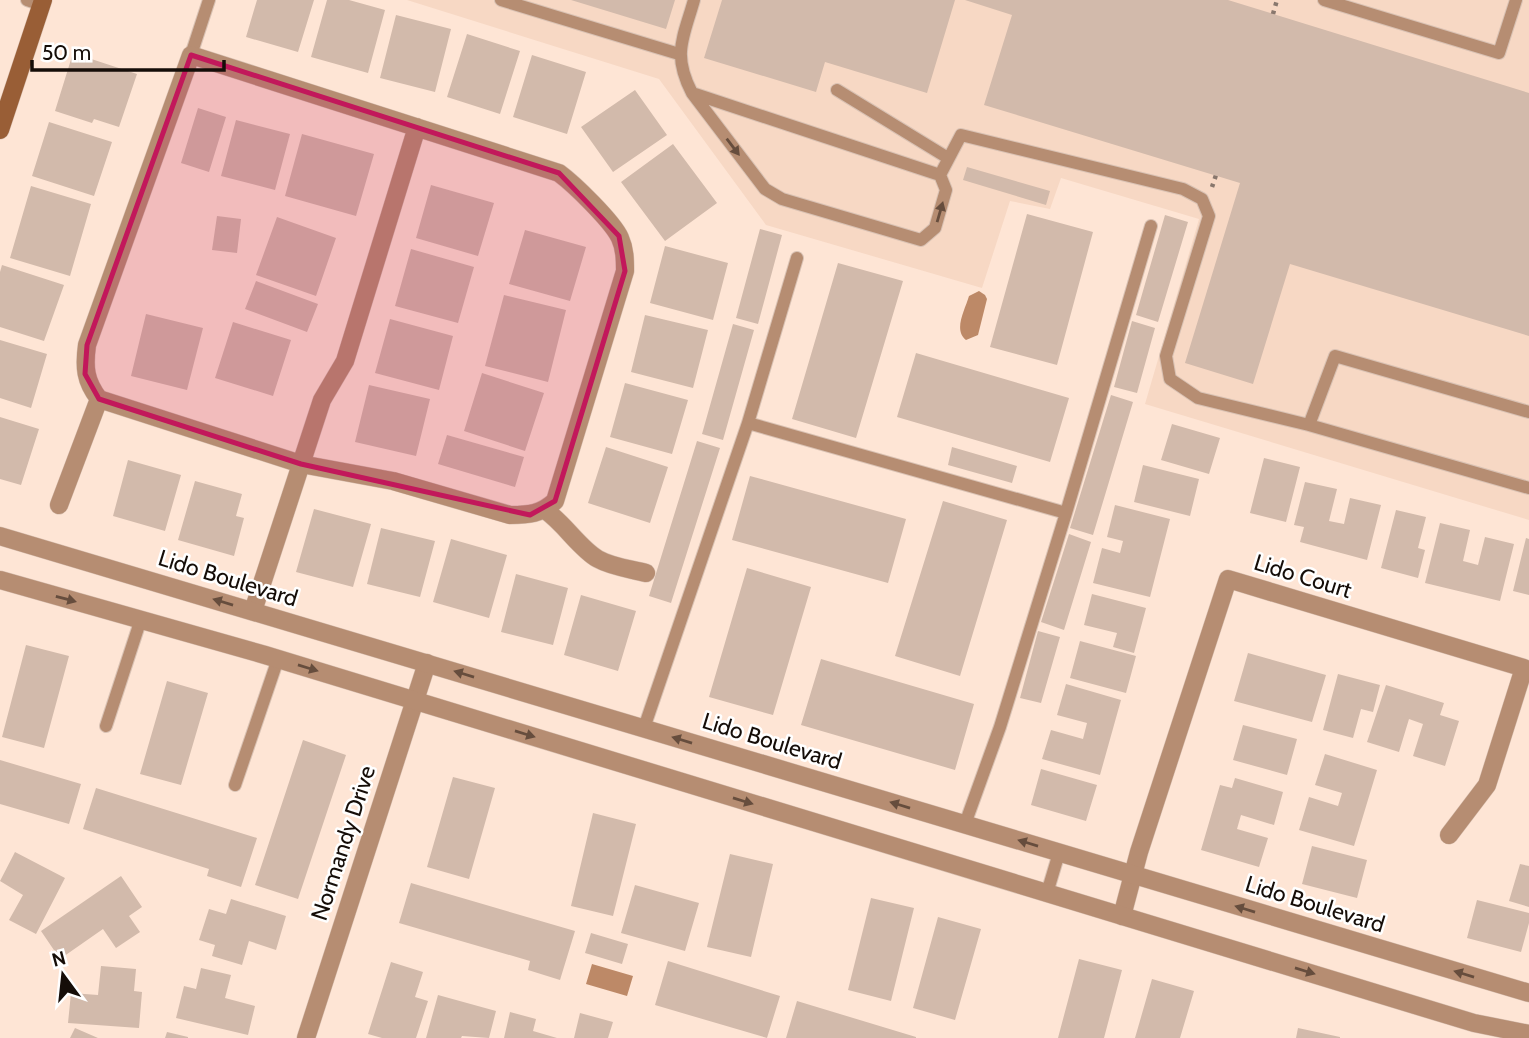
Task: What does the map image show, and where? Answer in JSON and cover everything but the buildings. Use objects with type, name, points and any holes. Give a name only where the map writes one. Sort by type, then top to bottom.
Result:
[{"type":"main road","points":[[0,130],[37,2]]},
{"type":"street","points":[[191,55],[559,173],[575,186],[619,236],[625,256],[625,271],[555,502],[545,510],[530,515],[510,515],[393,481],[301,464],[99,399],[89,387],[85,374],[87,345],[191,55]]},
{"type":"street","points":[[253,611],[322,400],[345,361],[417,127]]},
{"type":"street","points":[[59,505],[99,399]]},
{"type":"street","points":[[545,510],[559,520],[588,552],[600,560],[646,573]]},
{"type":"street","name":"Lido Boulevard","points":[[0,536],[1529,993]]},
{"type":"street","name":"Lido Court","points":[[1122,916],[1228,579],[1524,668],[1487,785],[1449,835]]},
{"type":"street","points":[[0,580],[278,659],[1474,1023],[1529,1034]]},
{"type":"street","name":"Normandy Drive","points":[[306,1038],[427,663]]},
{"type":"street","points":[[1474,1023],[1494,1038]]},
{"type":"lane","points":[[191,55],[209,0]]},
{"type":"lane","points":[[501,0],[679,54]]},
{"type":"lane","points":[[694,0],[679,54],[683,76],[692,93],[765,189],[782,199],[921,240],[935,228],[946,190],[940,175],[961,135],[1183,189],[1202,200],[1209,216],[1166,356],[1170,379],[1198,398],[1309,425],[1529,488]]},
{"type":"lane","points":[[1324,0],[1499,53],[1516,0]]},
{"type":"lane","points":[[837,90],[947,158]]},
{"type":"lane","points":[[692,93],[940,175]]},
{"type":"lane","points":[[965,824],[1000,727],[1151,226]]},
{"type":"lane","points":[[644,728],[748,422],[797,258]]},
{"type":"lane","points":[[1309,425],[1335,356],[1529,412]]},
{"type":"lane","points":[[748,422],[1066,513]]},
{"type":"lane","points":[[106,726],[141,619]]},
{"type":"lane","points":[[235,785],[278,659]]},
{"type":"lane","points":[[1047,894],[1059,853]]},
{"type":"path","points":[[1273,14],[1278,0]]},
{"type":"highlighted area","points":[[191,55],[559,173],[619,236],[625,271],[555,501],[530,515],[301,464],[99,399],[85,374],[87,345]]},
{"type":"shaded area","points":[[407,0],[1529,0],[1529,520],[1145,404],[1199,219],[1061,178],[1050,209],[1010,201],[982,288],[766,225],[659,79]]},
{"type":"shaded area","points":[[979,291],[987,299],[978,335],[966,340],[960,331],[961,320],[969,296]]},
{"type":"shaded area","points":[[592,964],[633,976],[627,996],[586,984]]}]
